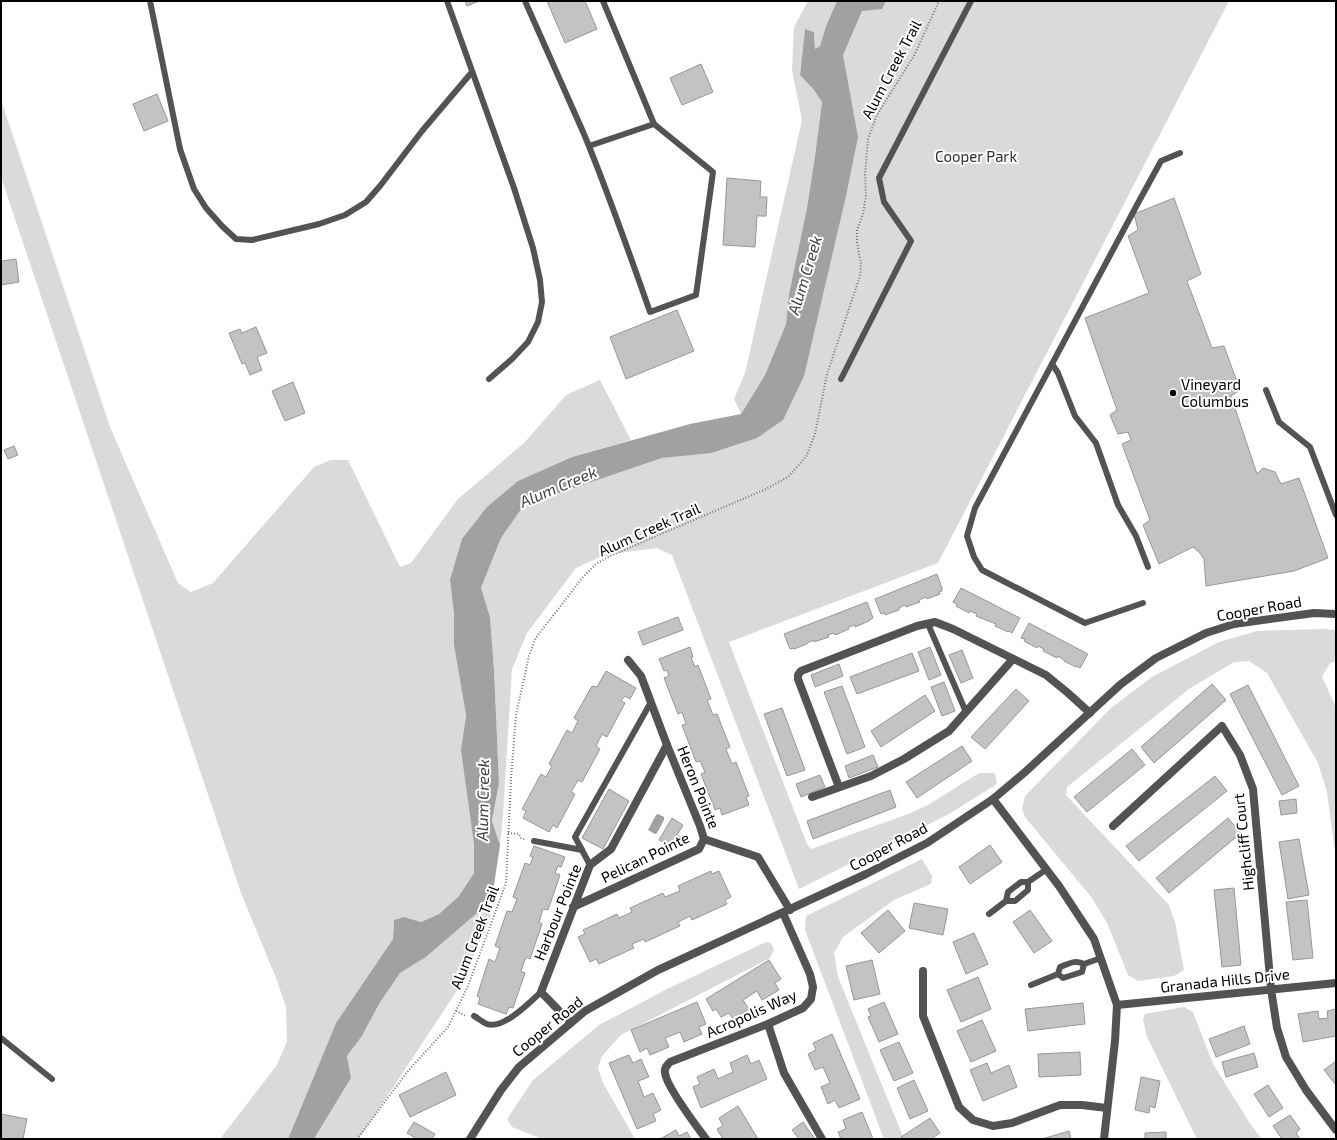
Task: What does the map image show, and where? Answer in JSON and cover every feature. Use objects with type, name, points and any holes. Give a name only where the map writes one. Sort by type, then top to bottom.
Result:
[{"type":"street","name":"Cooper Road","points":[[470,1139],[500,1090],[519,1067],[585,1011],[658,970],[786,912],[927,843],[994,799],[1121,684],[1156,658],[1206,633],[1234,624],[1314,613],[1336,614]]},
{"type":"street","points":[[839,786],[798,680],[798,675],[801,671],[917,626],[935,622],[953,629],[1046,675],[1090,713]]},
{"type":"street","points":[[812,797],[839,786],[871,776],[904,759],[949,731],[1013,659]]},
{"type":"street","name":"Heron Pointe","points":[[628,660],[641,676],[704,839],[758,857],[786,912]]},
{"type":"street","name":"Highcliff Court","points":[[1113,826],[1222,726],[1240,755],[1253,789],[1271,989]]},
{"type":"street","name":"Harbour Pointe","points":[[541,992],[590,865],[611,848],[667,745]]},
{"type":"street","points":[[994,799],[1046,869],[1094,939],[1117,1005],[1115,1042],[1104,1139]]},
{"type":"street","name":"Pelican Pointe","points":[[573,907],[699,850],[704,839]]},
{"type":"street","name":"Acropolis Way","points":[[706,1139],[671,1087],[664,1073],[666,1067],[670,1062],[768,1024],[804,1008],[811,999],[813,986],[810,974],[786,912]]},
{"type":"street","points":[[923,971],[923,1016],[959,1106],[973,1120],[992,1126],[1012,1123],[1060,1105],[1082,1105],[1107,1108]]},
{"type":"street","name":"Granada Hills Drive","points":[[1117,1005],[1336,983]]},
{"type":"street","points":[[1271,989],[1277,1028],[1286,1057],[1306,1090],[1336,1130]]},
{"type":"street","points":[[541,992],[571,1023]]},
{"type":"street","points":[[768,1024],[784,1073],[822,1139]]},
{"type":"lane","points":[[150,1],[180,149],[194,189],[206,208],[236,239],[252,240],[319,224],[345,215],[366,202],[422,131],[472,72]]},
{"type":"lane","points":[[447,1],[514,188],[533,248],[540,280],[542,302],[538,322],[528,342],[512,359],[488,378]]},
{"type":"lane","points":[[525,1],[589,146],[650,312],[696,295],[713,172],[654,124],[603,1]]},
{"type":"lane","points":[[841,379],[911,241],[884,202],[879,178],[971,1]]},
{"type":"lane","points":[[589,146],[654,124]]},
{"type":"lane","points":[[1144,602],[1085,623],[982,570],[974,557],[967,536],[975,508],[1161,161],[1180,153]]},
{"type":"lane","points":[[1052,364],[1058,373],[1075,416],[1096,443],[1118,505],[1136,536],[1148,567]]},
{"type":"lane","points":[[1266,390],[1279,422],[1310,447],[1336,514]]},
{"type":"lane","points":[[928,624],[966,712]]},
{"type":"lane","points":[[590,865],[575,837],[651,702]]},
{"type":"lane","points":[[534,842],[582,850]]},
{"type":"lane","points":[[1006,901],[1008,892],[1021,882],[1028,882],[1046,869]]},
{"type":"lane","points":[[989,914],[1006,901],[1015,901],[1028,890],[1028,882]]},
{"type":"lane","points":[[1084,964],[1101,958]]},
{"type":"lane","points":[[1058,974],[1060,967],[1076,961],[1080,961],[1084,964]]},
{"type":"lane","points":[[1058,974],[1064,978],[1082,972],[1084,964]]},
{"type":"lane","points":[[1031,985],[1058,974]]},
{"type":"lane","name":"Harbour Pointe","points":[[474,1016],[488,1024],[500,1024],[541,992]]},
{"type":"lane","points":[[1,1038],[52,1079]]},
{"type":"path","name":"Alum Creek Trail","points":[[357,1139],[408,1071],[448,1027],[468,986],[506,883],[516,715],[529,656],[535,639],[583,577],[596,564],[610,556],[766,489],[788,477],[806,457],[816,434],[829,367],[860,276],[861,264],[857,230],[863,214],[866,196],[865,175],[868,139],[877,115],[915,54],[939,1]]},
{"type":"path","points":[[508,833],[516,833]]},
{"type":"green space","points":[[808,1],[837,1],[826,26],[820,46],[815,50],[814,32],[805,29],[800,75],[822,101],[807,208],[789,294],[786,324],[765,375],[741,414],[734,399],[745,373],[802,120],[792,70],[794,27]]},
{"type":"green space","name":"Cooper Park","points":[[856,1],[1229,1],[938,563],[729,642],[807,844],[811,849],[908,814],[928,805],[979,773],[995,773],[997,784],[949,814],[799,889],[672,555],[657,548],[626,552],[598,558],[576,568],[527,633],[512,669],[500,845],[492,822],[499,783],[494,670],[490,617],[481,588],[501,538],[524,505],[662,458],[679,456],[775,411],[824,107]]},
{"type":"green space","points":[[1,100],[110,427],[178,583],[191,592],[213,583],[314,467],[331,460],[348,460],[400,567],[411,563],[458,499],[524,443],[566,395],[600,380],[631,440],[572,457],[518,481],[450,580],[454,614],[484,692],[467,710],[474,844],[474,873],[459,896],[439,914],[421,922],[404,917],[394,920],[393,939],[336,1023],[288,1139],[220,1139],[277,1065],[287,1041],[286,1007],[276,978],[241,893],[1,177]]},
{"type":"green space","points":[[1336,630],[1336,661],[1330,663],[1322,677],[1336,707],[1336,860],[1327,792],[1318,763],[1267,673],[1249,661],[1234,662],[1189,689],[1067,787],[1066,795],[1169,905],[1175,922],[1184,970],[1174,976],[1138,981],[1128,975],[1107,923],[1092,898],[1025,817],[1022,809],[1025,796],[1111,708],[1152,677],[1219,642],[1257,631]]},
{"type":"green space","points":[[922,859],[932,876],[931,884],[894,900],[843,937],[834,953],[838,977],[904,1139],[884,1139],[805,930],[806,916]]},
{"type":"green space","points":[[494,885],[490,919],[460,986],[359,1139],[314,1139],[351,1078],[347,1056],[362,1036],[379,1004],[400,973],[426,957],[476,914]]},
{"type":"green space","points":[[766,942],[771,943],[774,950],[770,958],[621,1035],[602,1056],[598,1068],[603,1083],[635,1139],[542,1139],[512,1127],[507,1119],[533,1080],[599,1025],[669,988]]},
{"type":"green space","points":[[1184,1007],[1193,1012],[1213,1064],[1251,1125],[1262,1139],[1197,1139],[1147,1037],[1143,1019],[1145,1014]]},
{"type":"water","points":[[837,1],[886,1],[882,9],[862,11],[843,55],[858,137],[846,196],[804,376],[783,420],[757,438],[711,453],[662,458],[524,505],[501,538],[481,588],[490,617],[499,783],[492,821],[500,845],[494,885],[476,914],[426,957],[400,973],[379,1004],[362,1036],[347,1056],[351,1078],[314,1139],[288,1139],[336,1023],[393,939],[394,920],[404,917],[421,922],[439,914],[459,896],[474,873],[474,844],[461,750],[467,710],[484,692],[454,614],[450,580],[462,539],[487,507],[518,481],[572,457],[690,424],[741,414],[765,375],[786,324],[789,294],[807,208],[822,102],[814,90],[800,75],[805,29],[814,32],[815,49],[820,46],[826,26]]},
{"type":"water","points":[[658,814],[664,817],[664,820],[655,834],[648,830]]},
{"type":"building","points":[[465,1],[479,1],[467,6]]},
{"type":"building","points":[[547,1],[585,1],[597,29],[565,43]]},
{"type":"building","points":[[701,64],[713,92],[682,105],[670,78]]},
{"type":"building","points":[[157,94],[168,121],[144,131],[133,104]]},
{"type":"building","points":[[727,178],[761,181],[760,197],[767,197],[766,216],[757,216],[755,247],[723,245]]},
{"type":"building","name":"Vineyard Columbus","points":[[1174,198],[1201,274],[1187,281],[1212,348],[1224,346],[1240,390],[1231,396],[1257,474],[1263,468],[1275,472],[1281,484],[1299,478],[1328,558],[1294,571],[1206,586],[1204,559],[1199,552],[1193,547],[1159,564],[1143,525],[1150,520],[1122,444],[1131,440],[1128,432],[1118,434],[1110,415],[1117,410],[1085,318],[1149,293],[1128,236],[1138,230],[1134,214]]},
{"type":"building","points":[[16,259],[19,282],[1,285],[1,261]]},
{"type":"building","points":[[677,310],[694,351],[626,379],[610,337]]},
{"type":"building","points":[[256,327],[267,353],[257,357],[262,370],[250,375],[245,363],[242,364],[229,333],[240,329],[242,333]]},
{"type":"building","points":[[293,382],[305,413],[285,421],[272,391]]},
{"type":"building","points":[[14,446],[18,455],[8,459],[4,450]]},
{"type":"building","points":[[937,574],[942,588],[942,591],[939,592],[940,594],[927,599],[926,597],[919,600],[920,602],[906,607],[905,605],[899,608],[899,610],[885,615],[885,613],[881,614],[875,599]]},
{"type":"building","points":[[961,588],[1020,618],[1012,633],[995,626],[996,624],[976,616],[977,614],[970,611],[969,613],[956,606],[957,604],[953,602]]},
{"type":"building","points":[[867,602],[873,618],[869,621],[855,627],[855,625],[848,627],[849,629],[835,635],[834,633],[828,635],[829,637],[814,642],[814,640],[794,649],[790,649],[784,634]]},
{"type":"building","points":[[678,617],[683,630],[643,645],[638,632]]},
{"type":"building","points":[[1029,623],[1088,654],[1080,668],[1064,661],[1058,656],[1057,658],[1043,651],[1044,649],[1038,646],[1037,648],[1024,641],[1025,639],[1021,638]]},
{"type":"building","points":[[690,647],[693,657],[691,657],[695,667],[698,665],[711,699],[707,700],[713,715],[717,714],[730,747],[726,749],[732,764],[736,762],[749,796],[746,797],[749,805],[722,815],[720,808],[715,810],[701,774],[705,772],[700,761],[696,762],[682,725],[686,724],[682,712],[678,714],[664,678],[669,676],[667,670],[664,671],[659,659]]},
{"type":"building","points":[[930,647],[941,675],[929,680],[918,652]]},
{"type":"building","points":[[962,650],[973,678],[961,683],[949,655]]},
{"type":"building","points":[[912,653],[919,671],[857,694],[850,677]]},
{"type":"building","points":[[839,664],[843,676],[815,687],[811,675]]},
{"type":"building","points":[[606,671],[636,688],[630,699],[625,696],[621,701],[625,703],[607,737],[602,734],[596,746],[600,749],[582,782],[578,780],[571,792],[575,794],[557,828],[553,825],[549,832],[523,818],[526,811],[522,809],[541,774],[546,777],[552,766],[549,764],[567,730],[572,733],[578,721],[574,718],[592,686],[597,687]]},
{"type":"building","points":[[944,682],[955,711],[942,716],[931,687]]},
{"type":"building","points":[[1212,684],[1226,700],[1154,763],[1141,747]]},
{"type":"building","points":[[1248,685],[1299,786],[1282,795],[1230,694]]},
{"type":"building","points":[[842,686],[865,747],[847,754],[824,692]]},
{"type":"building","points":[[1016,689],[1029,701],[985,749],[971,737]]},
{"type":"building","points":[[925,695],[935,711],[881,747],[871,731]]},
{"type":"building","points":[[782,708],[805,770],[787,776],[764,714]]},
{"type":"building","points":[[962,746],[972,761],[917,798],[906,782]]},
{"type":"building","points":[[1132,749],[1145,765],[1087,812],[1074,797]]},
{"type":"building","points":[[873,755],[878,767],[849,778],[845,766]]},
{"type":"building","points":[[820,775],[825,787],[801,797],[796,784]]},
{"type":"building","points":[[1215,776],[1227,791],[1139,861],[1126,846]]},
{"type":"building","points":[[609,789],[629,801],[603,849],[582,838]]},
{"type":"building","points":[[890,790],[896,807],[813,839],[807,821]]},
{"type":"building","points":[[1296,799],[1297,813],[1281,815],[1279,801]]},
{"type":"building","points":[[672,818],[683,825],[677,835],[683,838],[676,849],[659,840]]},
{"type":"building","points":[[1228,818],[1241,833],[1169,893],[1156,878]]},
{"type":"building","points":[[1299,839],[1309,895],[1288,899],[1279,842]]},
{"type":"building","points":[[990,845],[1002,862],[970,884],[959,867]]},
{"type":"building","points":[[534,846],[565,857],[561,867],[558,866],[555,873],[560,875],[548,910],[543,909],[539,922],[542,924],[530,959],[526,957],[521,971],[525,973],[513,1008],[509,1007],[506,1014],[478,1004],[480,998],[477,996],[489,959],[495,962],[500,948],[495,946],[507,911],[512,912],[517,899],[513,897],[525,863],[530,865],[533,857],[530,856]]},
{"type":"building","points":[[711,871],[712,874],[719,871],[731,897],[725,900],[727,904],[692,920],[690,916],[678,922],[680,926],[645,942],[644,939],[632,944],[634,948],[599,964],[596,959],[590,962],[578,937],[585,934],[583,930],[617,914],[619,918],[632,912],[630,908],[663,893],[665,897],[680,891],[678,886]]},
{"type":"building","points":[[1234,888],[1241,965],[1222,967],[1214,890]]},
{"type":"building","points":[[1307,900],[1313,958],[1293,960],[1286,902]]},
{"type":"building","points":[[914,903],[948,909],[943,935],[909,928]]},
{"type":"building","points":[[888,910],[905,931],[879,953],[861,933]]},
{"type":"building","points":[[1030,910],[1052,941],[1034,953],[1013,922]]},
{"type":"building","points":[[974,933],[988,964],[966,974],[953,942]]},
{"type":"building","points":[[769,960],[781,979],[775,983],[779,990],[762,1000],[757,991],[743,1000],[749,1009],[733,1019],[729,1013],[721,1017],[716,1009],[713,1011],[706,999]]},
{"type":"building","points":[[872,960],[880,994],[854,1000],[846,966]]},
{"type":"building","points":[[978,977],[991,1009],[961,1022],[947,990]]},
{"type":"building","points":[[697,1002],[706,1024],[699,1027],[702,1034],[684,1042],[680,1032],[665,1038],[669,1047],[650,1055],[647,1048],[640,1052],[631,1030]]},
{"type":"building","points":[[884,1002],[898,1034],[879,1042],[868,1017],[871,1016],[868,1009]]},
{"type":"building","points":[[1083,1003],[1085,1024],[1028,1031],[1025,1009]]},
{"type":"building","points":[[1336,1009],[1336,1036],[1303,1042],[1298,1014],[1318,1011],[1319,1019],[1328,1018],[1327,1011]]},
{"type":"building","points":[[982,1020],[996,1051],[971,1062],[957,1031]]},
{"type":"building","points":[[1244,1026],[1250,1044],[1216,1057],[1209,1039]]},
{"type":"building","points":[[832,1034],[860,1099],[839,1108],[835,1100],[828,1104],[821,1087],[830,1083],[823,1067],[815,1070],[808,1054],[816,1050],[813,1043]]},
{"type":"building","points":[[899,1042],[913,1073],[894,1081],[880,1050]]},
{"type":"building","points":[[1080,1052],[1081,1075],[1039,1077],[1038,1054]]},
{"type":"building","points":[[1254,1053],[1258,1067],[1226,1077],[1222,1062]]},
{"type":"building","points":[[629,1055],[633,1063],[641,1059],[649,1077],[638,1081],[644,1097],[653,1093],[661,1110],[653,1114],[656,1121],[637,1129],[609,1063]]},
{"type":"building","points":[[747,1055],[751,1064],[759,1060],[767,1079],[701,1108],[693,1087],[700,1084],[697,1077],[714,1069],[718,1079],[733,1072],[730,1063]]},
{"type":"building","points":[[1336,1061],[1336,1083],[1335,1084],[1324,1070]]},
{"type":"building","points":[[987,1063],[991,1073],[1009,1065],[1017,1087],[983,1101],[970,1070]]},
{"type":"building","points":[[446,1072],[456,1095],[410,1117],[399,1095]]},
{"type":"building","points":[[1141,1077],[1160,1081],[1155,1108],[1150,1106],[1149,1113],[1135,1110]]},
{"type":"building","points":[[914,1080],[928,1111],[910,1119],[897,1088]]},
{"type":"building","points":[[1268,1085],[1283,1108],[1269,1117],[1254,1094]]},
{"type":"building","points":[[738,1106],[758,1139],[723,1139],[717,1129],[723,1126],[719,1118]]},
{"type":"building","points":[[862,1112],[873,1139],[841,1139],[838,1132],[846,1129],[843,1120]]},
{"type":"building","points":[[1,1114],[27,1119],[23,1139],[1,1139]]},
{"type":"building","points":[[1290,1115],[1300,1129],[1296,1133],[1300,1139],[1282,1139],[1273,1126]]},
{"type":"building","points":[[930,1118],[940,1133],[931,1139],[903,1139],[901,1137]]},
{"type":"building","points":[[414,1122],[435,1134],[432,1139],[417,1139],[407,1133]]},
{"type":"building","points":[[803,1122],[815,1139],[799,1139],[792,1130]]},
{"type":"building","points":[[676,1130],[679,1136],[687,1132],[691,1139],[660,1139]]},
{"type":"building","points":[[1069,1131],[1071,1139],[1042,1139]]},
{"type":"building","points":[[1166,1132],[1166,1139],[1145,1139],[1145,1133]]},
{"type":"waterway","name":"Alum Creek","points":[[465,611],[465,644],[480,731]]},
{"type":"place","name":"Vineyard Columbus","points":[[1173,393]]}]
